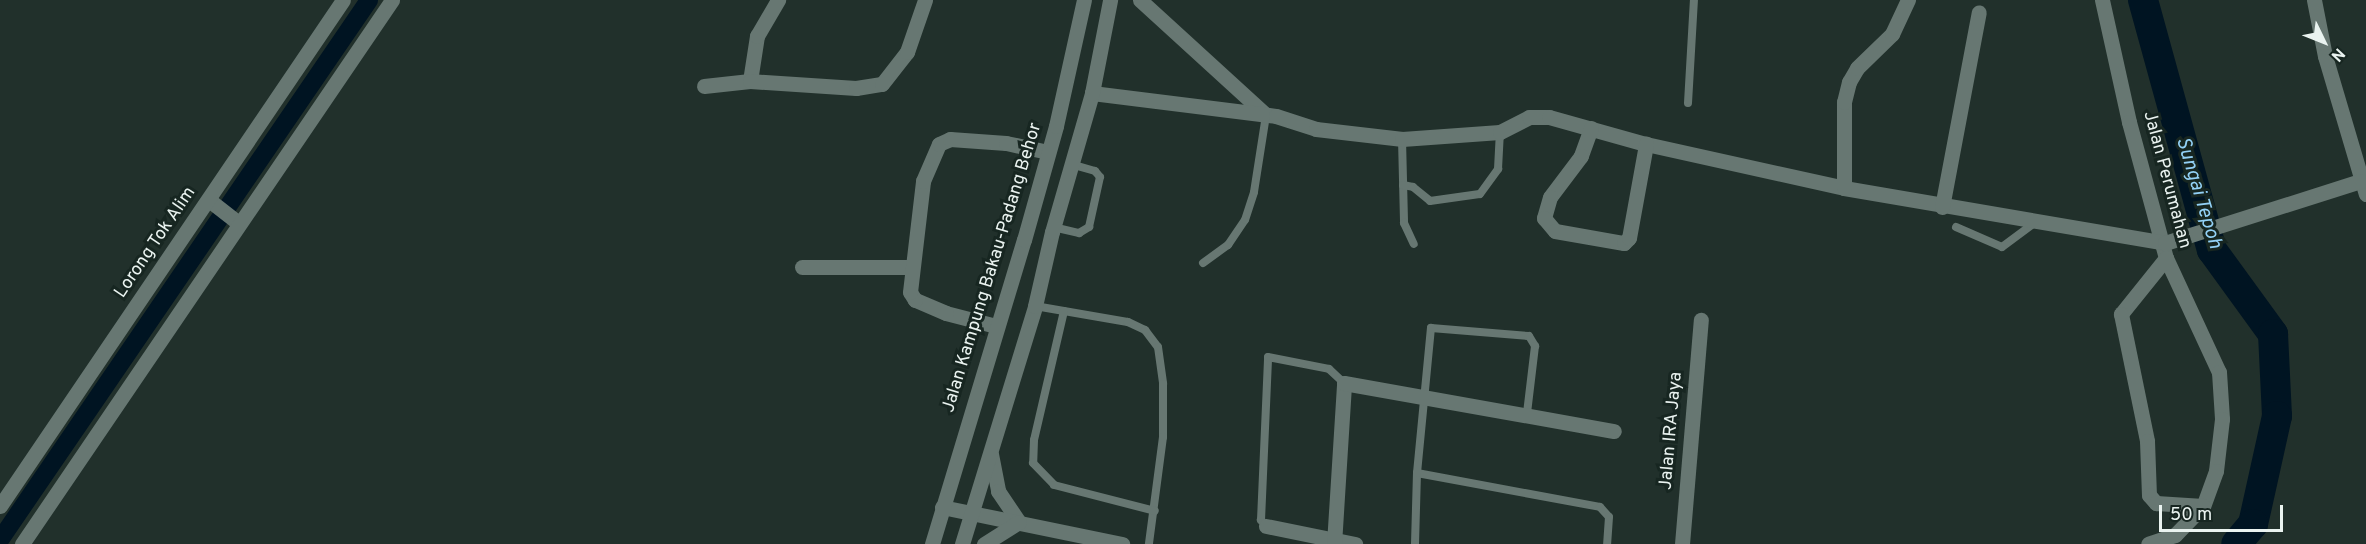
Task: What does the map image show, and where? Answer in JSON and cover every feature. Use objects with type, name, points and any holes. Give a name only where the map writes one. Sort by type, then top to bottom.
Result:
[{"type":"street","name":"Lorong Tok Alim","points":[[0,506],[212,201],[343,0]]},
{"type":"street","points":[[22,544],[236,222],[392,0]]},
{"type":"street","points":[[750,81],[757,36],[778,0]]},
{"type":"street","points":[[704,86],[750,81],[856,88],[882,84],[907,52],[925,0]]},
{"type":"street","name":"Jalan Kampung Bakau-Padang Behor","points":[[932,544],[1048,152],[1084,0]]},
{"type":"street","points":[[962,544],[1035,306],[1053,226],[1092,93],[1110,0]]},
{"type":"street","points":[[1140,0],[1266,115]]},
{"type":"street","points":[[1844,188],[1844,102],[1849,82],[1857,68],[1892,34],[1908,0]]},
{"type":"street","name":"Jalan Perumahan","points":[[2102,0],[2129,122],[2170,246],[2218,372],[2222,419],[2216,471],[2203,506],[2175,535],[2148,544]]},
{"type":"street","points":[[2203,506],[2156,503],[2149,495],[2147,441],[2121,314],[2170,246],[2216,226],[2363,188],[2325,56],[2314,0]]},
{"type":"street","points":[[1942,207],[1978,12]]},
{"type":"street","points":[[1092,93],[1266,115],[1316,129],[1402,139],[1500,132],[1529,117],[1549,117],[1646,144],[1844,188],[2170,246]]},
{"type":"street","points":[[1591,128],[1581,156],[1550,196],[1544,218],[1555,231],[1624,243],[1629,238],[1646,144]]},
{"type":"street","points":[[996,326],[915,300],[910,292],[911,267],[923,181],[939,144],[950,139],[1006,143],[1048,152]]},
{"type":"street","points":[[212,201],[236,222]]},
{"type":"street","points":[[802,267],[911,267]]},
{"type":"street","name":"Jalan IRA Jaya","points":[[1682,544],[1701,320]]},
{"type":"street","points":[[1334,543],[1344,383],[1527,413],[1614,431]]},
{"type":"street","points":[[990,449],[998,491],[1019,522]]},
{"type":"street","points":[[942,507],[1122,544]]},
{"type":"street","points":[[984,544],[1019,522]]},
{"type":"street","points":[[1266,526],[1334,543],[1355,544]]},
{"type":"lane","points":[[1688,103],[1694,0]]},
{"type":"lane","points":[[1203,263],[1228,245],[1245,220],[1254,192],[1266,115]]},
{"type":"lane","points":[[1403,185],[1430,201],[1480,194],[1498,169],[1500,132]]},
{"type":"lane","points":[[1402,139],[1404,223],[1414,244]]},
{"type":"lane","points":[[1053,226],[1084,233],[1095,205],[1100,177],[1095,171],[1070,164]]},
{"type":"lane","points":[[1956,227],[2002,247],[2037,221]]},
{"type":"lane","points":[[1035,306],[1128,322],[1145,330],[1158,347],[1163,384],[1163,437],[1149,544]]},
{"type":"lane","points":[[1064,310],[1034,440],[1033,463],[1054,484],[1155,511]]},
{"type":"lane","points":[[1415,544],[1417,472],[1431,328],[1528,336],[1535,346],[1527,413]]},
{"type":"lane","points":[[1266,526],[1261,520],[1268,357],[1329,369],[1344,383]]},
{"type":"lane","points":[[1417,472],[1600,507],[1609,517],[1607,544]]},
{"type":"waterway","points":[[0,540],[369,0]]},
{"type":"waterway","name":"Sungai Tepoh","points":[[2143,0],[2212,250],[2273,334],[2277,416],[2253,524],[2236,544]]}]
